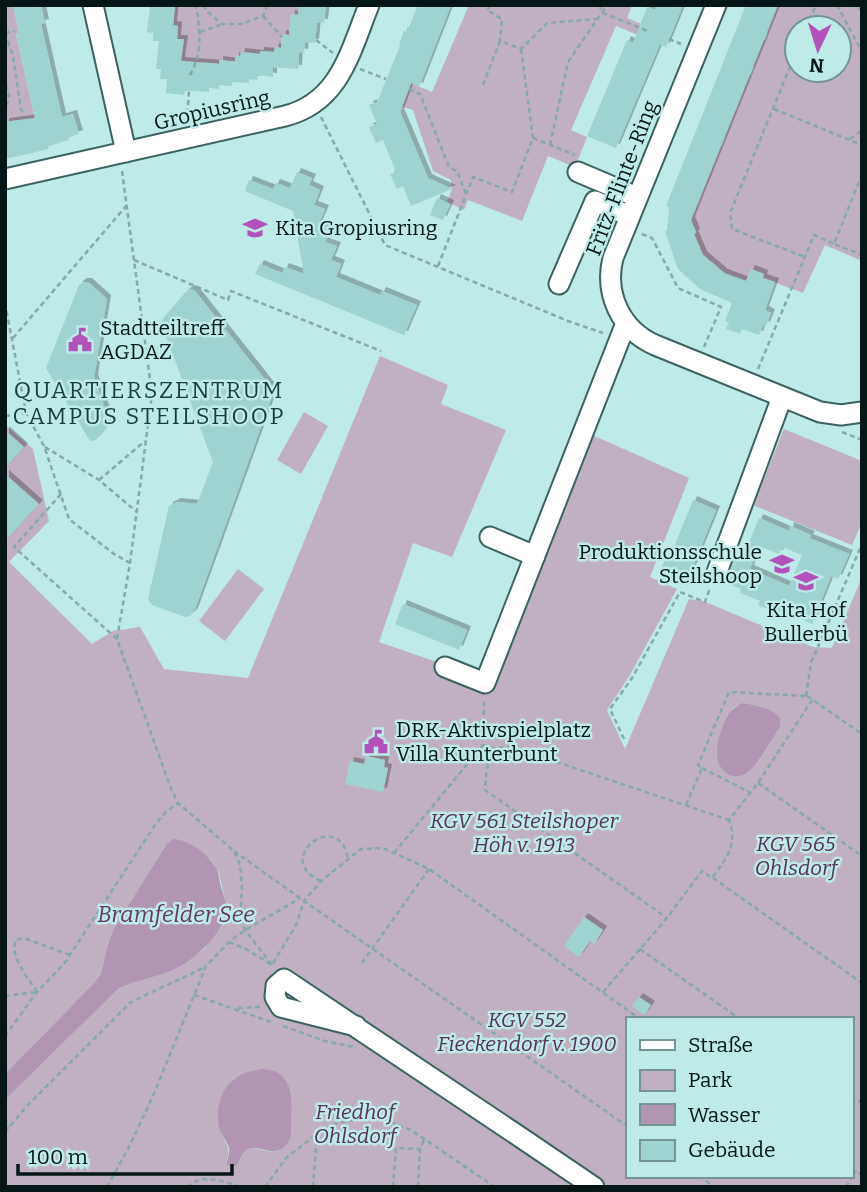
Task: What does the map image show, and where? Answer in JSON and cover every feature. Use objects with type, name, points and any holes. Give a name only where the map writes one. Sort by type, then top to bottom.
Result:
[{"type":"street","points":[[93,5],[123,153]]},
{"type":"street","name":"Gropiusring","points":[[5,180],[300,111],[314,104],[332,88],[346,63],[369,5]]},
{"type":"street","name":"Fritz-Flinte-Ring","points":[[716,5],[613,258],[610,280],[622,331],[636,333],[648,342],[697,363],[827,414],[848,415],[862,412]]},
{"type":"street","points":[[582,165],[638,197]]},
{"type":"street","points":[[559,284],[595,201],[627,221]]},
{"type":"street","points":[[445,667],[485,682],[622,331]]},
{"type":"street","points":[[717,572],[782,397]]},
{"type":"street","points":[[490,537],[535,556]]},
{"type":"street","points":[[354,1018],[281,1007],[274,993],[278,972],[331,998],[354,1018],[594,1187]]},
{"type":"path","points":[[190,75],[197,64],[200,32],[196,5]]},
{"type":"path","points":[[203,5],[222,24]]},
{"type":"path","points":[[200,32],[209,27],[241,24],[263,16],[267,6],[254,5]]},
{"type":"path","points":[[483,85],[499,41],[502,19],[487,10],[490,5]]},
{"type":"path","points":[[599,5],[603,13],[648,31]]},
{"type":"path","points":[[550,145],[568,62],[607,5]]},
{"type":"path","points":[[837,5],[862,52]]},
{"type":"path","points":[[850,5],[862,10]]},
{"type":"path","points":[[263,16],[282,37]]},
{"type":"path","points":[[521,49],[547,23],[597,19]]},
{"type":"path","points":[[15,31],[5,33],[13,56],[21,110],[26,113]]},
{"type":"path","points":[[316,40],[346,63],[386,79]]},
{"type":"path","points":[[499,41],[521,49]]},
{"type":"path","points":[[438,266],[473,177],[512,192],[533,138],[521,49]]},
{"type":"path","points":[[783,84],[730,213],[732,229],[805,257]]},
{"type":"path","points":[[5,85],[9,91],[9,102],[5,107]]},
{"type":"path","points":[[409,89],[421,94],[449,167],[457,171],[466,194]]},
{"type":"path","points":[[186,139],[189,90]]},
{"type":"path","points":[[314,104],[385,245],[568,321],[622,331]]},
{"type":"path","points":[[773,108],[862,145]]},
{"type":"path","points":[[849,140],[862,130]]},
{"type":"path","points":[[533,138],[582,165]]},
{"type":"path","points":[[117,639],[130,563],[152,394],[127,205],[123,153]]},
{"type":"path","points":[[834,244],[862,174]]},
{"type":"path","points":[[12,340],[127,205]]},
{"type":"path","points":[[627,221],[652,238],[678,288],[721,307],[697,363]]},
{"type":"path","points":[[751,385],[814,235],[862,255]]},
{"type":"path","points":[[134,260],[228,300],[231,291],[381,351]]},
{"type":"path","points":[[5,303],[26,413],[44,446],[69,519],[130,563]]},
{"type":"path","points":[[5,416],[26,413]]},
{"type":"path","points":[[838,430],[862,440]]},
{"type":"path","points":[[99,480],[146,440]]},
{"type":"path","points":[[44,446],[99,480],[137,512]]},
{"type":"path","points":[[61,494],[13,547],[117,639],[178,803],[234,851],[302,900],[626,1125]]},
{"type":"path","points":[[806,696],[811,663],[862,544]]},
{"type":"path","points":[[624,739],[610,709],[632,678],[680,593],[705,602],[717,572]]},
{"type":"path","points":[[394,853],[483,745],[485,682]]},
{"type":"path","points":[[750,792],[698,765],[729,692],[806,696],[862,734]]},
{"type":"path","points":[[729,820],[758,783],[812,700]]},
{"type":"path","points":[[483,745],[496,749],[509,746],[729,820]]},
{"type":"path","points":[[496,749],[486,768],[485,790],[667,918]]},
{"type":"path","points":[[686,805],[702,768]]},
{"type":"path","points":[[758,783],[862,856]]},
{"type":"path","points":[[5,1036],[37,992],[70,955],[158,822],[178,803]]},
{"type":"path","points":[[712,878],[731,848],[734,834],[729,820]]},
{"type":"path","points":[[321,881],[308,873],[303,862],[310,842],[322,837],[333,838],[343,845],[348,860]]},
{"type":"path","points":[[5,1132],[27,1106],[130,1003],[206,966],[229,942],[302,900],[361,849],[383,848],[429,869],[637,1017]]},
{"type":"path","points":[[234,851],[242,882],[240,918],[278,972]]},
{"type":"path","points":[[362,962],[429,869]]},
{"type":"path","points":[[603,992],[667,918],[702,871],[862,983]]},
{"type":"path","points":[[278,972],[296,925],[302,900]]},
{"type":"path","points":[[37,992],[15,955],[13,947],[16,940],[24,938],[70,955]]},
{"type":"path","points":[[229,942],[246,949],[278,972]]},
{"type":"path","points":[[640,949],[737,1017]]},
{"type":"path","points":[[107,1187],[153,1096],[206,966]]},
{"type":"path","points":[[5,996],[37,992]]},
{"type":"path","points":[[235,1009],[281,1007]]},
{"type":"path","points":[[265,1187],[286,1158],[317,1133],[337,1123],[376,1116],[411,1130],[495,1187]]},
{"type":"path","points":[[5,1118],[9,1127]]},
{"type":"path","points":[[313,1187],[317,1133]]},
{"type":"path","points":[[418,1187],[420,1149],[424,1140]]},
{"type":"path","points":[[393,1187],[396,1148],[420,1149]]},
{"type":"path","points":[[853,1169],[862,1175]]},
{"type":"path","points":[[853,1176],[856,1171]]},
{"type":"path","points":[[187,1187],[204,1178],[242,1187]]},
{"type":"green space","points":[[5,5],[13,5],[19,33],[16,34],[34,114],[40,113],[29,126],[26,119],[5,122]]},
{"type":"green space","points":[[175,5],[299,5],[298,15],[291,14],[289,35],[282,35],[281,48],[275,47],[274,52],[260,51],[260,54],[235,56],[235,61],[219,60],[219,64],[205,62],[203,76],[186,74],[187,61],[181,61],[183,40],[177,39],[173,25]]},
{"type":"green space","points":[[469,5],[632,5],[627,18],[649,27],[645,38],[616,26],[571,130],[587,137],[575,167],[548,156],[522,221],[468,200],[464,210],[447,202],[452,189],[451,180],[433,171],[413,110],[402,107],[411,83],[432,92]]},
{"type":"green space","points":[[774,5],[862,5],[862,261],[825,245],[803,293],[763,278],[751,270],[746,281],[723,276],[725,272],[700,257],[693,234],[696,232],[694,226],[690,226],[692,210],[710,173],[708,171],[717,143],[722,145],[725,137],[722,136],[733,109],[736,110],[739,102],[736,100],[747,74],[751,75],[754,68],[750,66],[761,39],[765,40],[768,33],[764,31]]},
{"type":"green space","points":[[380,356],[448,385],[441,404],[506,430],[452,557],[413,543],[379,642],[489,680],[590,434],[689,478],[650,577],[677,589],[630,675],[607,710],[625,749],[689,599],[703,601],[813,647],[832,648],[862,577],[862,1187],[609,1187],[440,1071],[431,1082],[584,1187],[5,1187],[5,1100],[119,988],[135,980],[172,970],[205,948],[221,923],[225,899],[219,873],[211,860],[189,843],[166,845],[113,930],[101,974],[5,1074],[5,425],[33,449],[49,521],[9,562],[92,644],[113,631],[140,627],[164,669],[248,678]],"holes":[[[741,703],[760,706],[781,719],[780,728],[748,772],[733,776],[727,773],[732,709]],[[235,1078],[291,1122],[290,1133],[283,1147],[273,1151],[251,1148],[245,1151],[239,1160],[227,1160],[228,1149],[219,1126],[218,1111],[222,1097]]]},
{"type":"green space","points":[[304,412],[328,426],[301,474],[277,460]]},
{"type":"green space","points":[[784,429],[862,461],[862,522],[852,545],[753,505]]},
{"type":"green space","points":[[238,569],[264,589],[225,641],[199,621]]},
{"type":"water","points":[[741,703],[767,709],[781,719],[780,728],[752,768],[744,775],[735,776],[726,773],[720,766],[717,749],[725,720]]},
{"type":"water","name":"Bramfelder See","points":[[173,839],[198,849],[216,868],[226,907],[220,929],[197,955],[179,967],[119,988],[5,1100],[5,1074],[101,974],[113,930],[166,845]]},
{"type":"water","points":[[262,1069],[278,1073],[289,1087],[292,1106],[290,1139],[281,1149],[275,1151],[249,1148],[236,1166],[231,1167],[227,1164],[229,1148],[219,1128],[220,1100],[226,1088],[236,1078]]},
{"type":"building","points":[[13,5],[41,5],[45,23],[41,24],[62,117],[73,114],[79,134],[48,146],[49,149],[5,159],[5,122],[35,118],[16,33],[19,33]]},
{"type":"building","points":[[150,5],[175,5],[173,25],[178,26],[177,39],[184,39],[181,61],[219,64],[219,60],[235,62],[235,56],[240,56],[241,52],[274,52],[275,47],[281,48],[282,34],[289,35],[291,14],[298,15],[299,5],[326,5],[324,23],[317,22],[315,43],[305,42],[304,53],[299,52],[298,69],[273,67],[273,77],[258,75],[257,80],[249,79],[249,83],[232,82],[232,86],[219,85],[219,89],[209,88],[209,92],[185,90],[184,95],[166,93],[167,79],[160,79],[161,69],[156,69],[159,41],[153,41],[153,33],[147,32]]},
{"type":"building","points":[[418,5],[451,5],[419,87],[411,83],[400,112],[428,178],[452,189],[411,206],[403,186],[397,189],[390,174],[396,172],[383,140],[376,143],[369,127],[377,124],[369,105],[377,102],[404,31],[407,32]]},
{"type":"building","points":[[657,5],[683,5],[666,47],[660,44],[616,148],[587,136],[627,40],[633,43],[647,7],[655,10]]},
{"type":"building","points":[[746,5],[778,5],[691,220],[703,255],[724,273],[746,281],[751,269],[764,274],[763,278],[775,282],[765,310],[771,313],[759,335],[742,329],[740,334],[726,329],[729,322],[725,321],[732,303],[700,289],[678,269],[665,231],[669,207],[666,206]]},
{"type":"building","points":[[297,172],[312,178],[309,185],[320,190],[314,205],[325,209],[319,223],[331,228],[325,242],[337,246],[331,260],[341,264],[336,277],[380,295],[382,291],[417,305],[404,335],[255,274],[260,264],[282,273],[285,267],[304,274],[293,211],[245,191],[249,180],[273,189],[276,183],[290,188]]},
{"type":"building","points":[[437,198],[450,204],[443,220],[430,215]]},
{"type":"building","points":[[88,282],[107,299],[94,378],[110,422],[96,440],[90,441],[46,368],[79,285]]},
{"type":"building","points":[[191,289],[274,391],[194,612],[185,617],[152,605],[148,599],[169,506],[177,502],[197,504],[213,462],[161,323]]},
{"type":"building","points":[[5,430],[24,447],[5,468]]},
{"type":"building","points":[[5,474],[39,504],[5,541]]},
{"type":"building","points":[[693,500],[716,510],[692,569],[697,571],[692,584],[660,571],[666,558],[669,559]]},
{"type":"building","points":[[759,518],[789,531],[790,526],[811,535],[809,538],[849,554],[838,579],[831,576],[812,624],[780,610],[778,614],[758,605],[760,601],[740,593],[741,589],[724,582],[735,559],[741,561]],"holes":[[[759,546],[779,554],[782,547],[802,555],[789,586],[750,569]]]},
{"type":"building","points":[[403,604],[467,630],[459,650],[395,624]]},
{"type":"building","points":[[366,756],[385,760],[384,767],[388,768],[383,792],[345,784],[350,761],[364,764]]},
{"type":"building","points":[[584,917],[603,930],[594,944],[590,941],[579,957],[564,946]]},
{"type":"building","points":[[639,997],[651,1005],[644,1015],[632,1006]]},
{"type":"place","name":"Kita Gropiusring","points":[[255,228]]},
{"type":"place","name":"Stadtteiltreff AGDAZ","points":[[80,340]]},
{"type":"place","name":"Produktionsschule Steilshoop","points":[[782,564]]},
{"type":"place","name":"Kita Hof Bullerbü","points":[[806,581]]},
{"type":"place","name":"DRK-Aktivspielplatz Villa Kunterbunt","points":[[376,742]]},
{"type":"district","name":"QUARTIERSZENTRUM CAMPUS STEILSHOOP","points":[[149,403]]},
{"type":"park label","name":"KGV 561 Steilshoper Höh v. 1913","points":[[524,833]]},
{"type":"park label","name":"KGV 565 Ohlsdorf","points":[[796,856]]},
{"type":"park label","name":"KGV 552 Fieckendorf v. 1900","points":[[527,1032]]},
{"type":"park label","name":"Friedhof Ohlsdorf","points":[[355,1124]]}]
